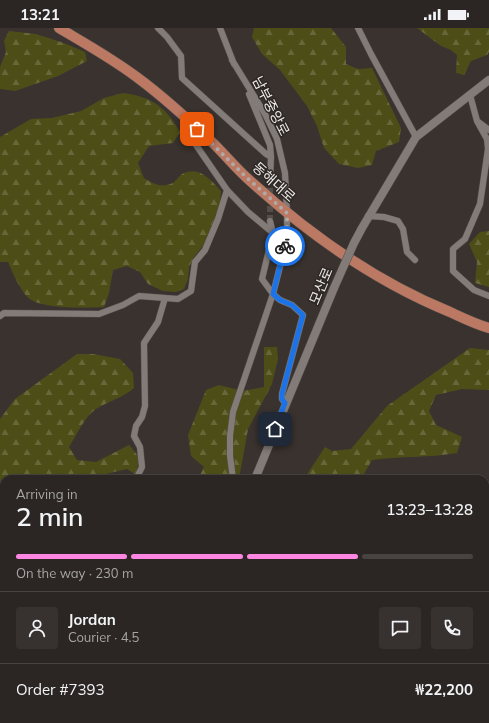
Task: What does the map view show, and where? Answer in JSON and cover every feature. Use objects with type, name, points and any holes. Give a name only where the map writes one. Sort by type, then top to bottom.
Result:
[{"type":"main road","name":"동해대로","points":[[59,28],[98,51],[138,78],[215,145],[246,177],[287,213],[334,248],[363,268],[391,284],[434,306],[489,328]]},
{"type":"street","points":[[158,28],[167,37],[180,56],[182,78],[271,157]]},
{"type":"street","name":"남부중앙로","points":[[220,28],[232,60],[254,104],[270,145],[270,181]]},
{"type":"street","points":[[358,28],[416,137]]},
{"type":"street","name":"남부중앙로","points":[[232,60],[265,114],[276,139],[285,173],[287,213],[287,239],[273,294],[233,412],[230,436],[230,456],[232,475]]},
{"type":"street","name":"모산로","points":[[257,475],[285,403],[334,288],[368,216],[416,137],[489,80]]},
{"type":"street","points":[[470,95],[477,121],[487,139],[488,149],[480,204],[465,239],[453,249],[453,271],[474,290],[489,296]]},
{"type":"street","points":[[477,121],[489,130]]},
{"type":"street","points":[[196,145],[227,190],[248,212],[273,233]]},
{"type":"street","points":[[0,316],[4,313],[99,314],[124,305],[139,296],[178,299],[191,291],[195,262],[205,250],[218,219],[227,190]]},
{"type":"street","points":[[368,216],[384,217],[398,221],[403,229],[405,248],[415,260]]},
{"type":"street","points":[[270,221],[273,233],[262,279],[273,294],[280,300],[292,305],[303,315],[282,394],[282,399],[285,403]]},
{"type":"street","points":[[138,475],[142,467],[140,447],[134,436],[136,426],[142,417],[145,406],[144,343],[158,322],[165,298]]},
{"type":"green space","points":[[254,28],[331,28],[346,47],[346,64],[358,69],[372,68],[401,128],[399,142],[376,151],[372,165],[358,168],[339,164],[324,148],[317,126],[307,106],[280,70],[262,54],[252,37]]},
{"type":"green space","points":[[417,28],[489,28],[489,52],[487,55],[471,61],[464,75],[456,73],[457,55],[451,50],[441,46]]},
{"type":"green space","points":[[9,31],[36,34],[64,43],[85,52],[87,61],[58,76],[15,91],[0,89],[0,67],[6,52],[4,41]]},
{"type":"green space","points":[[123,93],[142,97],[157,104],[169,116],[180,132],[173,143],[149,146],[138,163],[144,178],[156,184],[166,185],[172,183],[182,174],[194,171],[209,178],[221,191],[220,203],[206,242],[194,257],[189,267],[188,279],[184,289],[176,292],[163,291],[148,284],[140,272],[127,266],[113,270],[109,293],[104,307],[66,307],[45,305],[36,302],[30,299],[23,292],[8,262],[0,262],[0,137],[31,119],[52,118],[81,111],[104,98]]},
{"type":"green space","points":[[489,231],[489,287],[475,283],[477,262],[469,244],[480,232]]},
{"type":"green space","points":[[264,347],[277,347],[278,359],[272,384],[248,429],[240,475],[200,475],[204,467],[191,456],[188,435],[206,390],[219,385],[243,391],[264,387]]},
{"type":"green space","points":[[470,348],[489,350],[489,390],[462,389],[436,395],[429,411],[436,425],[462,437],[457,453],[372,460],[363,475],[307,475],[325,447],[332,451],[351,449],[387,406]]},
{"type":"green space","points":[[77,354],[93,354],[120,359],[133,373],[134,388],[92,412],[84,421],[69,447],[77,460],[96,462],[129,445],[137,455],[139,461],[135,474],[127,469],[102,475],[0,475],[0,419],[15,399]]},
{"type":"tunnel","points":[[270,181],[270,221]]},
{"type":"way so far","points":[[197,129],[246,177],[287,213],[287,239],[285,246]]},
{"type":"route","points":[[275,429],[285,403],[282,399],[282,394],[303,315],[292,305],[280,300],[273,294],[285,246]]}]
